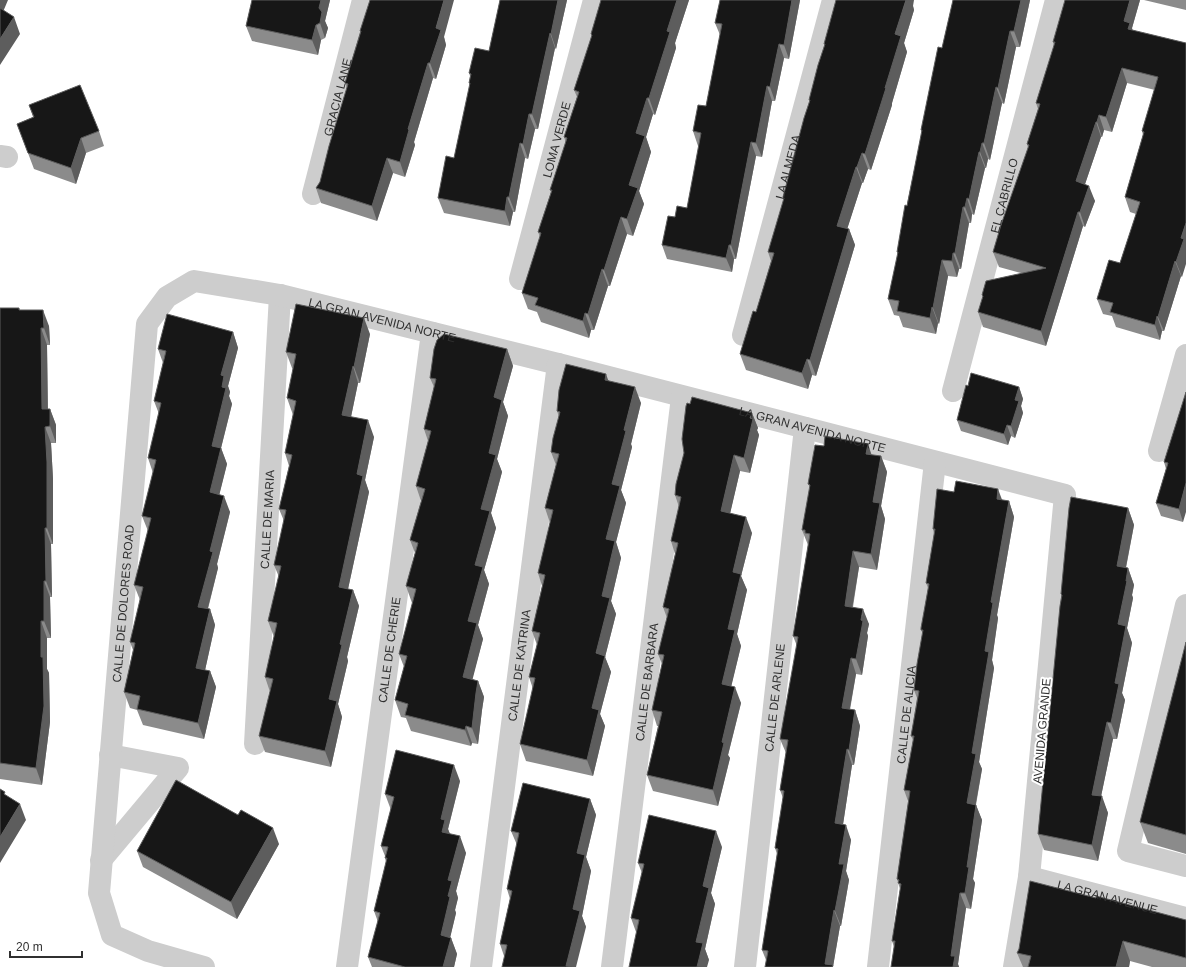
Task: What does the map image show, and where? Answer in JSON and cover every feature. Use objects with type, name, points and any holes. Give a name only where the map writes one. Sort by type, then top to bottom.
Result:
[{"type":"street","name":"GRACIA LANE","points":[[312,194],[363,0]]},
{"type":"street","name":"LOMA VERDE","points":[[520,279],[594,0]]},
{"type":"street","name":"LA ALMEDA","points":[[743,335],[833,0]]},
{"type":"street","name":"EL CABRILLO","points":[[953,392],[1056,0]]},
{"type":"street","name":"CALLE DE DOLORES ROAD","points":[[204,967],[148,951],[112,936],[98,893],[147,324],[167,297],[194,281],[280,295]]},
{"type":"street","name":"LA GRAN AVENIDA NORTE","points":[[280,295],[558,364],[1065,495]]},
{"type":"street","name":"CALLE DE MARIA","points":[[255,744],[280,295]]},
{"type":"street","name":"CALLE DE CHERIE","points":[[347,967],[432,333]]},
{"type":"street","points":[[1159,451],[1186,355]]},
{"type":"street","name":"CALLE DE KATRINA","points":[[481,967],[558,364]]},
{"type":"street","name":"CALLE DE BARBARA","points":[[612,967],[682,397]]},
{"type":"street","name":"CALLE DE ARLENE","points":[[744,967],[805,428]]},
{"type":"street","name":"CALLE DE ALICIA","points":[[878,967],[935,462]]},
{"type":"street","name":"AVENIDA GRANDE","points":[[1014,967],[1028,877],[1065,495]]},
{"type":"street","points":[[1186,605],[1128,851],[1186,866]]},
{"type":"street","points":[[101,860],[178,768],[110,755]]},
{"type":"street","name":"LA GRAN AVENUE","points":[[1028,877],[1186,918]]},
{"type":"building","points":[[252,0],[321,0],[319,8],[322,12],[320,23],[316,25],[312,40],[246,26]]},
{"type":"building","points":[[370,0],[444,0],[436,28],[441,30],[430,63],[428,63],[408,129],[409,130],[400,162],[387,158],[372,206],[316,188],[320,182],[329,146],[348,84],[345,83]]},
{"type":"building","points":[[500,0],[558,0],[532,114],[529,114],[523,144],[520,143],[505,211],[438,198],[446,156],[454,158],[470,83],[471,74],[469,73],[475,48],[489,51]]},
{"type":"building","points":[[601,0],[677,0],[667,31],[670,32],[636,133],[645,136],[629,185],[638,188],[627,219],[621,217],[604,270],[602,269],[588,314],[585,313],[583,321],[535,305],[538,298],[522,293],[541,233],[538,232],[552,190],[550,190],[567,138],[564,137],[579,92],[574,90],[592,35],[591,34]]},
{"type":"building","points":[[720,0],[792,0],[784,45],[779,44],[770,87],[767,86],[756,143],[751,142],[731,245],[729,245],[726,258],[662,245],[668,216],[675,217],[677,206],[687,208],[701,133],[693,131],[698,105],[706,106],[722,24],[715,23]]},
{"type":"building","points":[[836,0],[906,0],[895,34],[901,36],[886,88],[865,154],[862,153],[856,167],[837,226],[849,229],[810,360],[807,359],[802,373],[740,354],[753,311],[756,312],[774,253],[768,252],[784,198],[783,197]]},
{"type":"building","points":[[953,0],[1021,0],[1014,31],[1010,31],[998,88],[996,87],[984,143],[982,143],[979,152],[969,199],[967,198],[965,207],[963,207],[955,253],[953,253],[952,261],[942,260],[930,318],[897,311],[899,301],[888,299],[898,252],[905,205],[907,206],[938,47],[942,48]]},
{"type":"building","points":[[1065,0],[1130,0],[1124,21],[1130,23],[1128,29],[1186,43],[1186,223],[1181,238],[1184,239],[1176,262],[1175,261],[1155,325],[1110,312],[1113,303],[1097,299],[1109,260],[1120,263],[1140,202],[1125,197],[1158,77],[1122,68],[1106,117],[1099,115],[1096,122],[1076,181],[1089,186],[1080,212],[1078,212],[1041,331],[978,312],[986,281],[1046,268],[993,252],[1029,145],[1027,144],[1040,104],[1036,103],[1055,42],[1053,42]]},
{"type":"building","points":[[0,8],[14,17],[0,39]]},
{"type":"building","points":[[80,85],[99,131],[81,138],[71,168],[28,153],[17,124],[34,117],[29,105]]},
{"type":"building","points":[[296,304],[364,318],[342,415],[368,420],[357,474],[363,476],[339,587],[353,590],[329,699],[337,701],[325,751],[259,736],[273,679],[265,677],[277,623],[268,621],[281,566],[274,565],[286,510],[279,509],[292,455],[285,453],[296,401],[287,398],[296,354],[286,352]]},
{"type":"building","points":[[0,308],[43,310],[44,328],[41,328],[42,409],[50,409],[50,426],[45,427],[47,462],[47,528],[45,528],[46,581],[44,581],[44,621],[41,621],[41,657],[43,657],[44,706],[36,768],[0,763]]},
{"type":"building","points":[[167,314],[233,332],[221,375],[224,376],[222,387],[226,388],[212,446],[221,448],[210,492],[224,496],[210,551],[213,552],[198,607],[210,609],[196,668],[210,671],[198,723],[137,709],[140,696],[124,692],[135,643],[130,642],[143,587],[134,585],[151,518],[142,516],[156,460],[148,458],[161,403],[154,401],[166,351],[158,349]]},
{"type":"building","points":[[444,334],[507,349],[494,397],[502,400],[489,453],[496,455],[481,509],[490,511],[475,565],[483,567],[468,621],[477,623],[463,677],[478,681],[472,728],[466,726],[465,730],[405,715],[408,704],[395,700],[407,656],[399,654],[416,589],[406,586],[418,543],[410,540],[425,489],[416,486],[431,431],[424,429],[436,379],[430,378],[434,349],[437,340]]},
{"type":"building","points":[[566,364],[606,374],[605,380],[635,387],[624,430],[626,431],[612,484],[620,486],[606,539],[615,541],[602,596],[610,598],[596,653],[605,656],[592,708],[599,710],[587,760],[520,744],[535,678],[529,677],[540,633],[532,631],[545,575],[538,573],[553,510],[545,508],[559,454],[551,452],[560,412],[557,411],[559,390]]},
{"type":"building","points":[[971,373],[1019,387],[1015,400],[1019,401],[1011,426],[1007,425],[1004,434],[957,420],[966,385],[968,386]]},
{"type":"building","points":[[1186,392],[1186,483],[1179,509],[1156,503],[1168,463],[1164,462]]},
{"type":"building","points":[[692,397],[752,413],[750,418],[753,419],[744,458],[734,455],[721,511],[746,517],[733,572],[741,574],[728,629],[735,630],[722,684],[735,687],[722,742],[724,743],[713,790],[647,775],[662,712],[652,710],[664,655],[658,654],[669,609],[663,607],[678,543],[671,541],[681,497],[675,495],[676,484],[684,453],[682,439],[686,406],[687,403],[690,404]]},
{"type":"building","points":[[825,436],[868,444],[866,454],[881,456],[873,502],[880,503],[871,554],[853,551],[845,606],[863,609],[861,620],[863,621],[856,659],[851,658],[842,708],[855,710],[835,823],[846,825],[839,864],[844,864],[835,911],[834,910],[825,964],[833,965],[832,967],[765,967],[768,951],[762,950],[778,849],[775,848],[784,791],[780,790],[788,740],[780,739],[798,637],[793,636],[810,534],[805,533],[805,530],[802,530],[815,445],[824,446]]},
{"type":"building","points":[[956,481],[998,489],[997,499],[1009,501],[991,602],[993,603],[985,651],[989,652],[972,753],[976,754],[967,803],[976,805],[967,867],[969,867],[965,893],[960,893],[951,956],[955,956],[953,967],[891,967],[895,941],[892,941],[901,884],[898,883],[899,880],[897,879],[910,791],[904,790],[914,736],[911,736],[919,691],[914,690],[923,630],[921,630],[921,628],[929,584],[926,583],[935,529],[933,529],[937,489],[954,492]]},
{"type":"building","points":[[1071,497],[1128,508],[1117,566],[1128,568],[1127,581],[1118,624],[1126,626],[1115,683],[1119,684],[1111,723],[1107,722],[1092,795],[1102,796],[1092,845],[1038,834]]},
{"type":"building","points":[[1186,642],[1186,835],[1140,822]]},
{"type":"building","points":[[396,750],[454,765],[441,819],[445,820],[442,832],[460,836],[448,880],[452,881],[448,896],[450,897],[441,935],[451,938],[443,967],[405,967],[368,957],[380,913],[374,911],[387,858],[385,858],[388,847],[381,846],[394,797],[385,794]]},
{"type":"building","points":[[176,780],[238,815],[241,810],[273,828],[231,902],[137,851]]},
{"type":"building","points":[[523,783],[590,799],[577,853],[585,855],[573,909],[580,911],[566,966],[572,967],[502,967],[507,945],[500,944],[512,891],[507,889],[519,833],[511,831]]},
{"type":"building","points":[[0,789],[5,792],[4,794],[20,804],[0,837]]},
{"type":"building","points":[[649,815],[716,831],[703,886],[709,888],[696,942],[703,943],[697,967],[629,967],[639,920],[631,918],[644,864],[638,863]]},
{"type":"building","points":[[1030,881],[1096,898],[1096,896],[1186,920],[1186,958],[1123,941],[1116,967],[1028,967],[1031,956],[1017,953],[1019,949]]}]
